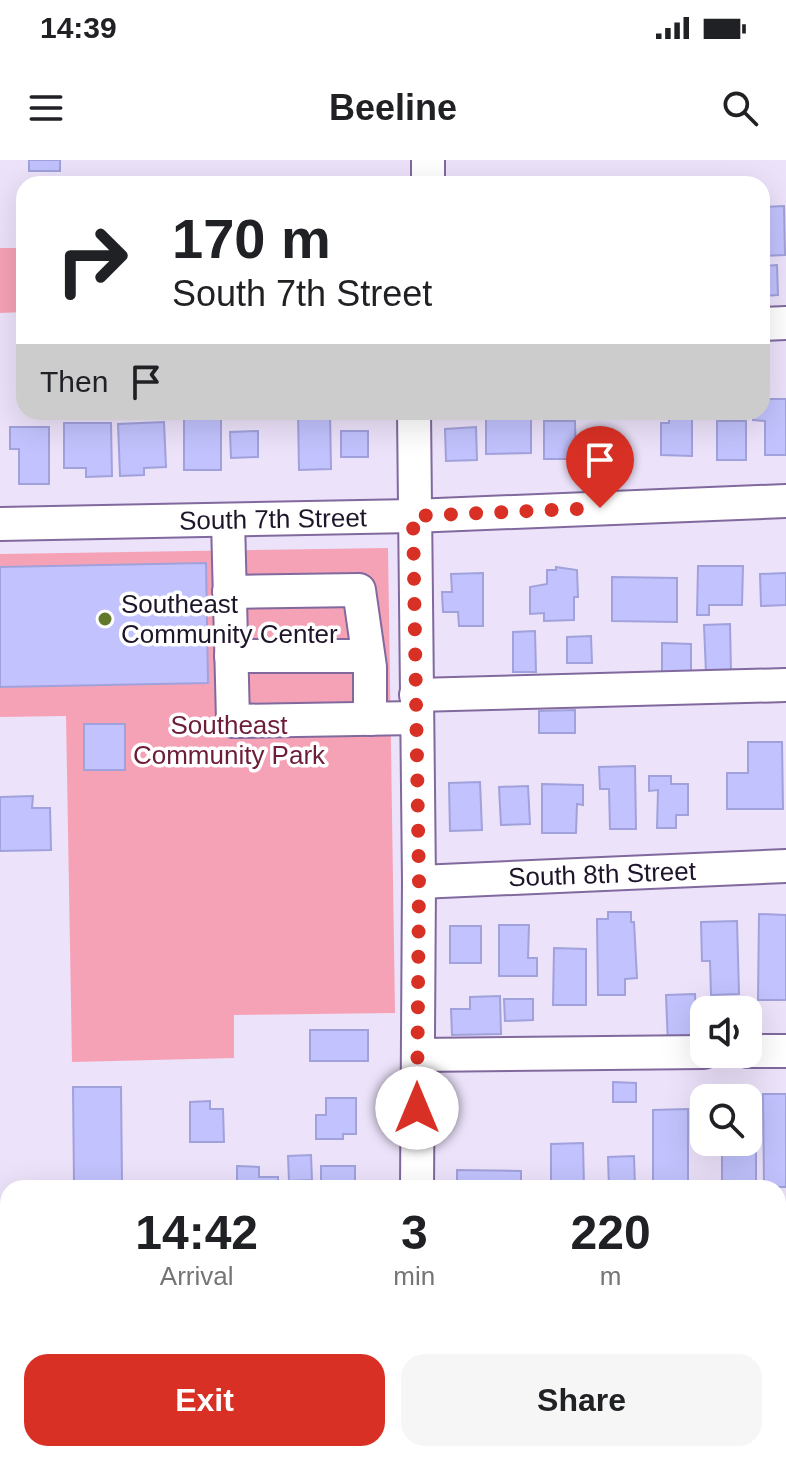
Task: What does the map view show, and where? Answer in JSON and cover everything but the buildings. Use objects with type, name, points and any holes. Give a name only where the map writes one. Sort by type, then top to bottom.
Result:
[{"type":"street","points":[[414,420],[419,882],[417,1180]]},
{"type":"street","name":"South 7th Street","points":[[0,524],[413,516],[786,501]]},
{"type":"street","points":[[228,520],[233,721],[370,719],[416,707],[786,685]]},
{"type":"street","points":[[229,592],[359,590],[368,656],[370,719]]},
{"type":"street","points":[[231,656],[368,656]]},
{"type":"street","name":"South 8th Street","points":[[419,882],[786,866]]},
{"type":"street","points":[[762,1051],[786,1051]]},
{"type":"street","points":[[418,1055],[690,1052]]},
{"type":"green space","points":[[0,248],[16,248],[16,312],[0,313]]},
{"type":"green space","name":"Southeast Community Park","points":[[388,548],[395,1013],[234,1015],[234,1058],[72,1062],[66,716],[0,717],[0,554]]},
{"type":"place","name":"Southeast Community Center","points":[[105,619]]},
{"type":"route","points":[[417,1108],[419,882],[413,516],[600,508]]}]
